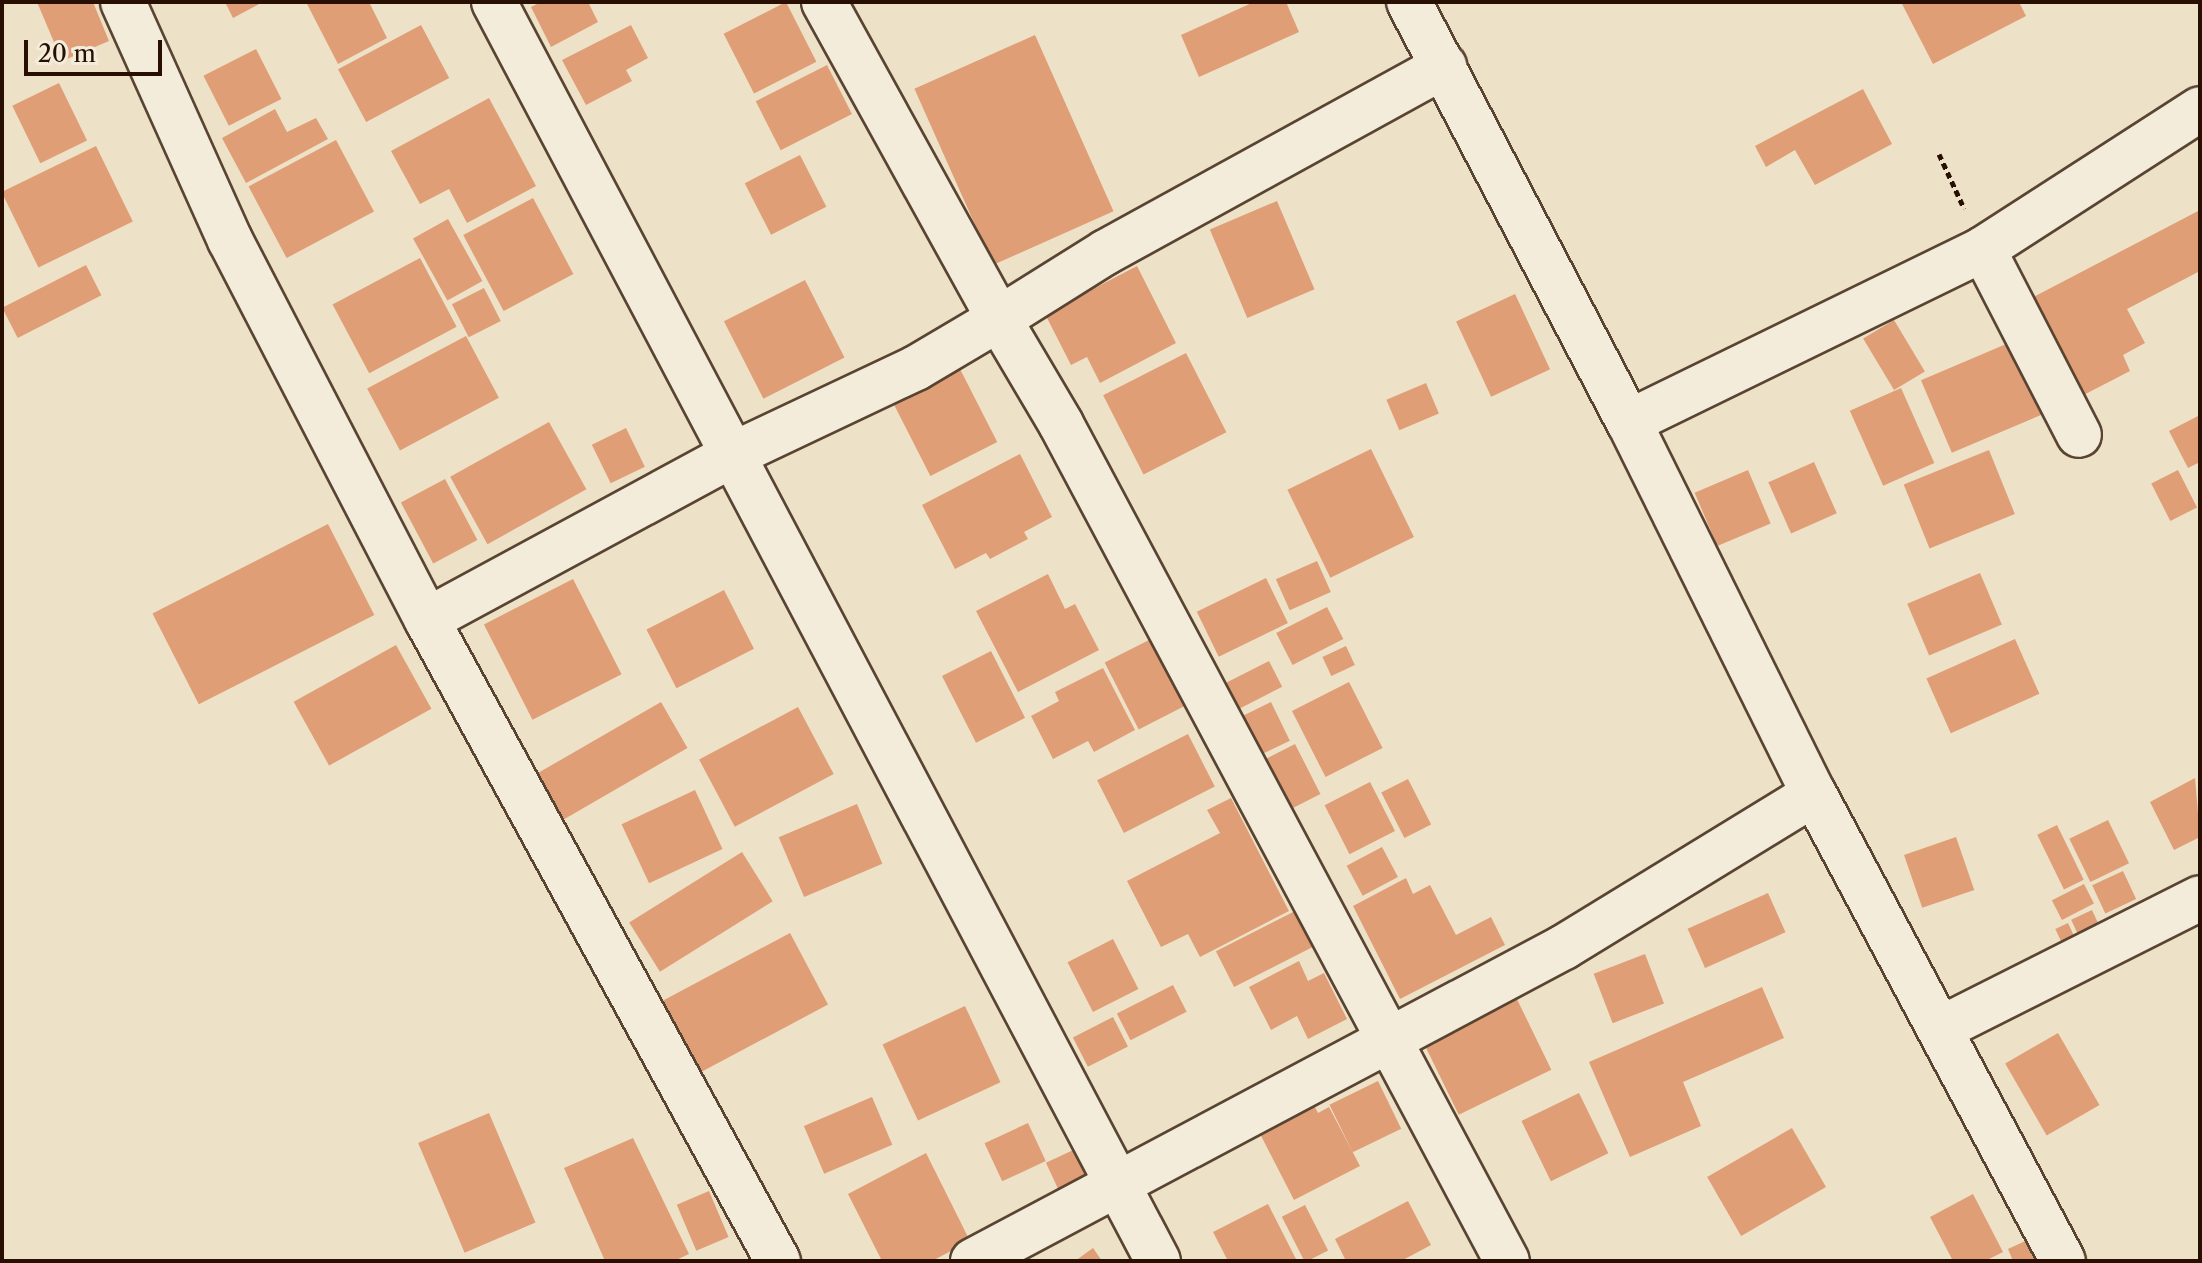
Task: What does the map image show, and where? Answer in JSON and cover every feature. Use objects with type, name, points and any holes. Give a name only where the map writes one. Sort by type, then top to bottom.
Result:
[{"type":"street","points":[[123,2],[230,240],[427,620],[778,1261]]},
{"type":"street","points":[[494,2],[1158,1261]]},
{"type":"street","points":[[824,2],[999,319],[1069,438],[1507,1261]]},
{"type":"street","points":[[1411,3],[1629,422],[1814,794],[2063,1261]]},
{"type":"street","points":[[427,620],[732,455],[916,368],[1120,245],[1444,66]]},
{"type":"street","points":[[1629,422],[1983,249],[2200,109]]},
{"type":"street","points":[[1983,249],[2079,435]]},
{"type":"street","points":[[973,1261],[1564,947],[1814,794]]},
{"type":"street","points":[[1940,1029],[2200,898]]},
{"type":"path","points":[[1939,154],[1983,249]]},
{"type":"building","points":[[37,2],[93,2],[109,41],[62,61]]},
{"type":"building","points":[[225,2],[263,2],[233,18]]},
{"type":"building","points":[[306,2],[369,2],[387,38],[338,64]]},
{"type":"building","points":[[541,2],[588,2],[598,22],[551,47],[531,7]]},
{"type":"building","points":[[786,2],[816,62],[754,93],[724,34]]},
{"type":"building","points":[[1254,2],[1286,2],[1299,32],[1199,77],[1181,35]]},
{"type":"building","points":[[1901,2],[2019,2],[2026,16],[1933,64]]},
{"type":"building","points":[[421,25],[449,78],[366,122],[338,69]]},
{"type":"building","points":[[631,25],[648,58],[626,70],[632,81],[586,105],[562,60]]},
{"type":"building","points":[[1035,35],[1114,211],[993,265],[914,89]]},
{"type":"building","points":[[256,49],[281,99],[229,126],[203,76]]},
{"type":"building","points":[[827,65],[852,114],[781,150],[756,101]]},
{"type":"building","points":[[59,83],[87,141],[40,163],[12,106]]},
{"type":"building","points":[[1863,89],[1892,144],[1815,185],[1795,150],[1766,167],[1755,146]]},
{"type":"building","points":[[489,98],[536,186],[467,223],[449,189],[420,204],[391,151]]},
{"type":"building","points":[[275,109],[287,132],[316,118],[328,139],[246,183],[222,138]]},
{"type":"building","points":[[336,140],[374,212],[287,258],[249,186]]},
{"type":"building","points":[[96,146],[133,221],[38,268],[2,192]]},
{"type":"building","points":[[800,155],[826,207],[771,235],[745,183]]},
{"type":"building","points":[[533,198],[573,274],[504,311],[463,235]]},
{"type":"building","points":[[1277,201],[1315,289],[1247,318],[1210,230]]},
{"type":"building","points":[[2200,210],[2200,271],[2127,309],[2145,343],[2123,355],[2130,371],[2072,401],[2022,303]]},
{"type":"building","points":[[448,219],[482,281],[447,300],[413,238]]},
{"type":"building","points":[[420,258],[457,327],[369,373],[333,304]]},
{"type":"building","points":[[86,265],[101,295],[18,338],[2,308]]},
{"type":"building","points":[[1137,266],[1176,343],[1100,383],[1087,357],[1071,365],[1045,314]]},
{"type":"building","points":[[805,280],[844,358],[763,399],[724,321]]},
{"type":"building","points":[[484,288],[501,321],[469,337],[452,304]]},
{"type":"building","points":[[1515,294],[1550,369],[1491,397],[1456,321]]},
{"type":"building","points":[[1894,320],[1925,371],[1894,390],[1863,339]]},
{"type":"building","points":[[466,336],[499,398],[400,450],[367,389]]},
{"type":"building","points":[[2025,336],[2056,409],[1952,453],[1921,380]]},
{"type":"building","points":[[1186,353],[1226,432],[1144,475],[1103,395]]},
{"type":"building","points":[[960,369],[997,442],[930,476],[893,403]]},
{"type":"building","points":[[1426,383],[1439,413],[1399,430],[1386,400]]},
{"type":"building","points":[[1901,388],[1934,463],[1883,486],[1850,411]]},
{"type":"building","points":[[2200,415],[2200,462],[2188,468],[2169,431]]},
{"type":"building","points":[[549,422],[586,489],[487,544],[450,477]]},
{"type":"building","points":[[626,428],[645,467],[611,483],[592,445]]},
{"type":"building","points":[[1371,449],[1414,537],[1330,578],[1287,490]]},
{"type":"building","points":[[1989,450],[2015,514],[1930,548],[1904,484]]},
{"type":"building","points":[[1020,454],[1052,517],[1024,532],[1028,539],[990,559],[986,553],[955,569],[922,505]]},
{"type":"building","points":[[1814,462],[1837,513],[1791,533],[1768,482]]},
{"type":"building","points":[[1748,470],[1771,523],[1717,546],[1695,493]]},
{"type":"building","points":[[2178,470],[2197,507],[2170,521],[2151,484]]},
{"type":"building","points":[[445,479],[477,540],[433,563],[401,502]]},
{"type":"building","points":[[328,524],[374,615],[199,704],[152,613]]},
{"type":"building","points":[[1317,561],[1331,592],[1290,610],[1276,579]]},
{"type":"building","points":[[1980,573],[2002,625],[1929,655],[1907,604]]},
{"type":"building","points":[[1048,574],[1065,609],[1075,604],[1099,650],[1018,692],[976,611]]},
{"type":"building","points":[[1266,578],[1288,623],[1219,657],[1197,612]]},
{"type":"building","points":[[573,579],[622,674],[532,720],[484,624]]},
{"type":"building","points":[[724,590],[754,649],[676,688],[646,629]]},
{"type":"building","points":[[1327,607],[1343,639],[1293,665],[1276,633]]},
{"type":"building","points":[[1151,639],[1185,706],[1139,729],[1105,663]]},
{"type":"building","points":[[2015,639],[2039,694],[1951,733],[1926,678]]},
{"type":"building","points":[[396,645],[431,709],[329,766],[294,702]]},
{"type":"building","points":[[1346,646],[1355,665],[1331,676],[1322,657]]},
{"type":"building","points":[[991,651],[1025,718],[976,743],[942,676]]},
{"type":"building","points":[[1269,661],[1282,687],[1236,710],[1223,685]]},
{"type":"building","points":[[1103,668],[1135,730],[1094,752],[1088,741],[1053,759],[1031,716],[1059,701],[1055,692]]},
{"type":"building","points":[[1349,682],[1383,748],[1326,777],[1292,711]]},
{"type":"building","points":[[661,702],[688,748],[558,823],[531,777]]},
{"type":"building","points":[[1271,702],[1290,741],[1249,761],[1230,722]]},
{"type":"building","points":[[798,707],[834,774],[735,827],[699,760]]},
{"type":"building","points":[[1188,734],[1215,787],[1124,833],[1097,780]]},
{"type":"building","points":[[1295,744],[1320,794],[1277,816],[1251,766]]},
{"type":"building","points":[[2195,778],[2200,837],[2174,850],[2150,802]]},
{"type":"building","points":[[1408,779],[1431,824],[1404,838],[1381,793]]},
{"type":"building","points":[[1370,782],[1395,831],[1350,854],[1325,805]]},
{"type":"building","points":[[695,790],[722,849],[649,883],[622,824]]},
{"type":"building","points":[[1231,798],[1289,911],[1200,957],[1188,934],[1161,947],[1127,881],[1220,833],[1207,810]]},
{"type":"building","points":[[857,804],[882,864],[804,897],[779,837]]},
{"type":"building","points":[[2108,820],[2129,863],[2090,882],[2069,839]]},
{"type":"building","points":[[2057,825],[2084,880],[2064,889],[2037,835]]},
{"type":"building","points":[[1956,837],[1974,890],[1922,908],[1904,855]]},
{"type":"building","points":[[1382,847],[1398,877],[1363,896],[1347,866]]},
{"type":"building","points":[[742,852],[773,901],[660,972],[629,922]]},
{"type":"building","points":[[2123,871],[2136,899],[2105,913],[2092,885]]},
{"type":"building","points":[[1406,878],[1413,894],[1430,885],[1456,935],[1491,917],[1505,945],[1400,999],[1353,906]]},
{"type":"building","points":[[2084,884],[2094,904],[2062,920],[2052,900]]},
{"type":"building","points":[[1768,893],[1785,932],[1705,968],[1688,929]]},
{"type":"building","points":[[1297,910],[1315,946],[1234,987],[1216,951]]},
{"type":"building","points":[[2092,910],[2100,927],[2079,937],[2071,920]]},
{"type":"building","points":[[2068,923],[2075,938],[2062,944],[2055,929]]},
{"type":"building","points":[[790,933],[828,1005],[696,1074],[658,1003]]},
{"type":"building","points":[[1113,939],[1138,989],[1093,1012],[1068,962]]},
{"type":"building","points":[[1645,954],[1664,1003],[1613,1023],[1594,974]]},
{"type":"building","points":[[1299,961],[1308,981],[1324,973],[1347,1019],[1308,1039],[1297,1016],[1271,1030],[1249,987]]},
{"type":"building","points":[[1173,985],[1187,1012],[1130,1040],[1117,1014]]},
{"type":"building","points":[[1511,987],[1551,1070],[1459,1115],[1418,1032]]},
{"type":"building","points":[[1762,987],[1784,1038],[1683,1082],[1701,1126],[1630,1157],[1589,1062]]},
{"type":"building","points":[[965,1006],[1000,1082],[918,1121],[883,1044]]},
{"type":"building","points":[[1113,1017],[1128,1046],[1088,1067],[1073,1037]]},
{"type":"building","points":[[2058,1033],[2100,1105],[2047,1135],[2005,1064]]},
{"type":"building","points":[[1378,1081],[1401,1129],[1353,1152],[1329,1105]]},
{"type":"building","points":[[1308,1093],[1318,1113],[1329,1107],[1360,1166],[1294,1200],[1256,1126]]},
{"type":"building","points":[[1579,1093],[1608,1153],[1551,1181],[1521,1121]]},
{"type":"building","points":[[872,1097],[892,1145],[824,1174],[804,1126]]},
{"type":"building","points":[[489,1113],[535,1223],[465,1253],[418,1143]]},
{"type":"building","points":[[1028,1123],[1046,1161],[1002,1181],[984,1143]]},
{"type":"building","points":[[1792,1128],[1826,1187],[1741,1236],[1707,1177]]},
{"type":"building","points":[[633,1138],[689,1254],[674,1261],[605,1261],[564,1168]]},
{"type":"building","points":[[1084,1145],[1100,1179],[1062,1197],[1046,1163]]},
{"type":"building","points":[[926,1153],[970,1241],[932,1261],[882,1261],[848,1194]]},
{"type":"building","points":[[709,1191],[729,1237],[696,1251],[677,1205]]},
{"type":"building","points":[[1973,1194],[2003,1252],[1985,1261],[1953,1261],[1930,1217]]},
{"type":"building","points":[[1408,1201],[1431,1245],[1401,1261],[1346,1261],[1335,1239]]},
{"type":"building","points":[[1268,1204],[1297,1261],[1228,1261],[1213,1232]]},
{"type":"building","points":[[1305,1205],[1328,1250],[1304,1261],[1282,1217]]},
{"type":"building","points":[[2036,1236],[2048,1261],[2013,1261],[2008,1249]]},
{"type":"building","points":[[1093,1248],[1102,1261],[1075,1261]]}]
